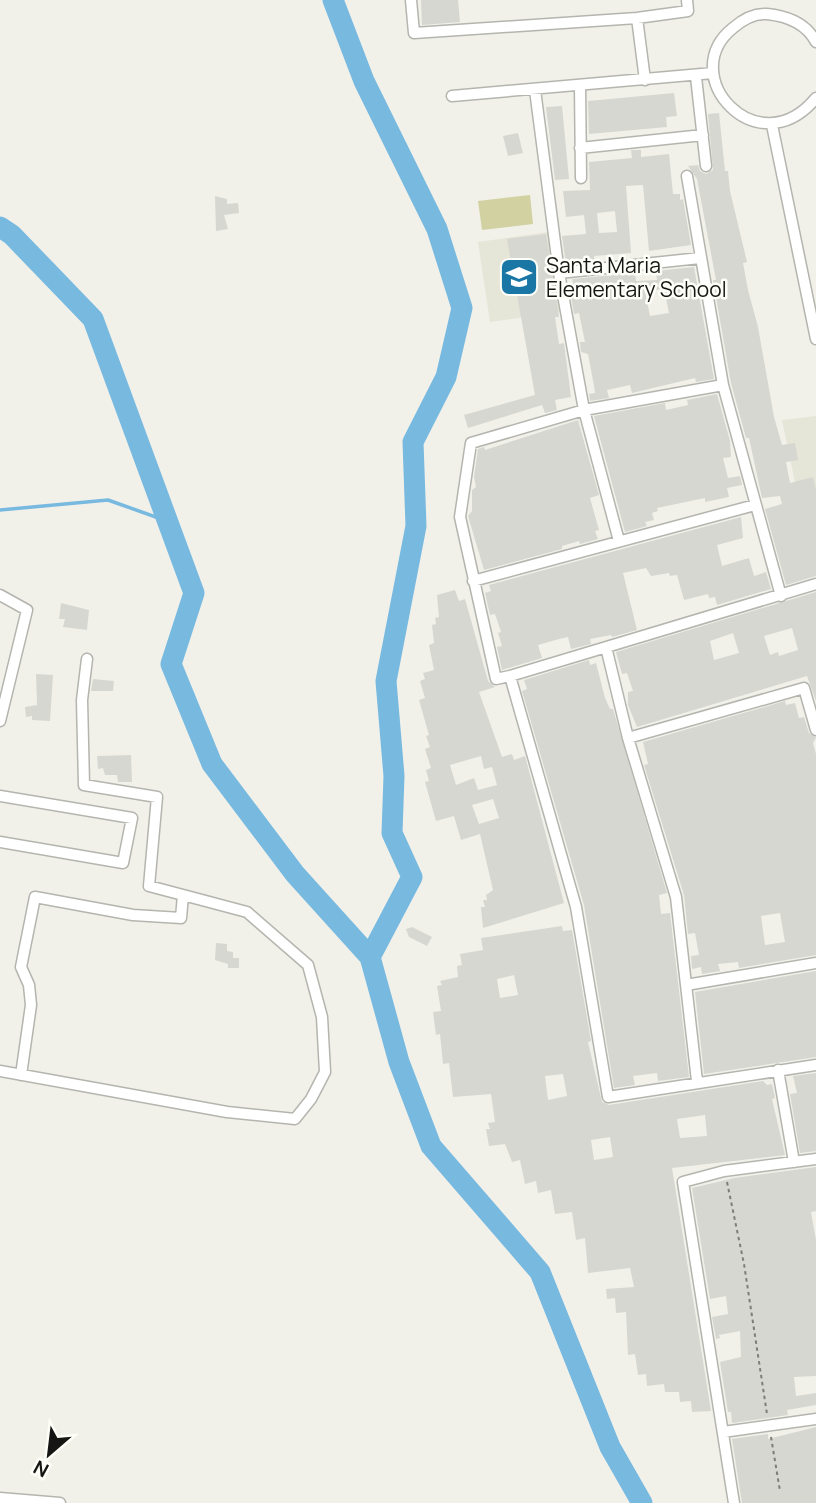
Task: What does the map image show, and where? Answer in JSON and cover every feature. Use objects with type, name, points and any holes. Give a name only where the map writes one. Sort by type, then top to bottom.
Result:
[{"type":"street","points":[[411,0],[414,33],[637,18],[688,11],[687,0]]},
{"type":"street","points":[[760,0],[761,13]]},
{"type":"street","points":[[816,42],[798,23],[782,16],[761,13],[742,20],[725,34],[715,54],[713,73],[720,96],[736,114],[754,123],[772,125],[792,120],[816,98]]},
{"type":"street","points":[[637,18],[645,80]]},
{"type":"street","points":[[453,96],[713,73]]},
{"type":"street","points":[[696,76],[706,166]]},
{"type":"street","points":[[580,85],[581,178]]},
{"type":"street","points":[[535,90],[559,273],[584,410],[619,541]]},
{"type":"street","points":[[772,125],[816,339]]},
{"type":"street","points":[[580,148],[703,135]]},
{"type":"street","points":[[687,176],[723,385],[781,596]]},
{"type":"street","points":[[559,273],[699,258]]},
{"type":"street","points":[[723,385],[584,410],[471,443],[460,517],[496,678],[606,648],[816,584]]},
{"type":"street","points":[[473,581],[755,505]]},
{"type":"street","points":[[0,595],[27,610],[4,690],[0,721]]},
{"type":"street","points":[[606,648],[628,738],[676,897],[697,1081]]},
{"type":"street","points":[[0,1071],[227,1112],[295,1119],[311,1099],[325,1072],[322,1017],[308,965],[247,912],[149,886],[157,797],[84,785],[82,700],[87,659]]},
{"type":"street","points":[[510,676],[576,907],[608,1097],[697,1081],[816,1065]]},
{"type":"street","points":[[628,738],[804,688],[816,730]]},
{"type":"street","points":[[0,796],[132,818],[123,863],[0,842]]},
{"type":"street","points":[[21,1075],[31,1005],[29,985],[20,967],[35,897],[133,915],[181,918],[183,895]]},
{"type":"street","points":[[686,985],[816,963]]},
{"type":"street","points":[[778,1070],[794,1162]]},
{"type":"street","points":[[734,1503],[683,1182],[724,1171],[816,1159]]},
{"type":"street","points":[[723,1432],[816,1419]]},
{"type":"street","points":[[0,1498],[60,1503]]},
{"type":"path","points":[[724,1171],[744,1264],[780,1491]]},
{"type":"shaded area","name":"Santa Maria Elementary School","points":[[548,232],[560,312],[490,322],[478,242]]},
{"type":"shaded area","points":[[816,416],[816,573],[814,574],[782,420]]},
{"type":"green space","points":[[530,195],[533,224],[482,230],[478,201]]},
{"type":"building","points":[[421,0],[458,0],[460,22],[422,25]]},
{"type":"building","points":[[674,93],[677,116],[666,117],[667,127],[589,134],[588,101]]},
{"type":"building","points":[[562,106],[569,179],[555,180],[546,107]]},
{"type":"building","points":[[719,113],[725,171],[728,171],[730,191],[747,262],[743,263],[774,417],[782,445],[795,443],[798,460],[786,462],[790,483],[813,477],[816,489],[816,576],[786,585],[765,509],[782,504],[780,496],[762,498],[749,438],[746,438],[731,383],[713,280],[716,280],[697,179],[688,166],[698,165],[700,171],[706,174],[713,170],[708,114]]},
{"type":"building","points":[[518,133],[523,153],[508,156],[503,136]]},
{"type":"building","points":[[631,150],[641,150],[641,157],[669,154],[673,194],[680,194],[680,200],[683,199],[691,245],[649,251],[643,185],[626,186],[631,253],[594,256],[595,261],[566,264],[562,236],[586,234],[584,215],[566,217],[563,191],[590,190],[589,162],[632,158]],"holes":[[[615,211],[617,232],[599,233],[597,213]]]},
{"type":"building","points":[[215,196],[227,199],[227,204],[238,203],[239,213],[224,215],[228,229],[216,231]]},
{"type":"building","points":[[546,234],[559,317],[555,317],[559,344],[564,343],[571,397],[555,400],[557,410],[545,413],[542,405],[468,428],[464,415],[535,395],[507,239]]},
{"type":"building","points":[[694,267],[714,379],[696,382],[695,378],[632,393],[630,385],[607,390],[609,398],[590,401],[589,394],[595,393],[594,386],[588,354],[581,352],[580,342],[585,342],[579,313],[574,314],[569,284],[573,283],[572,279],[635,273],[636,281],[657,280],[656,271]],"holes":[[[664,289],[669,313],[650,316],[645,291]]]},
{"type":"building","points":[[717,394],[730,441],[731,457],[723,458],[728,478],[740,476],[742,485],[727,488],[729,497],[705,502],[705,498],[657,508],[658,511],[652,513],[654,520],[645,522],[647,526],[625,532],[594,416],[665,403],[666,410],[688,405],[687,400]]},
{"type":"building","points":[[578,420],[599,495],[590,498],[599,530],[595,531],[598,539],[580,544],[579,541],[562,546],[562,549],[484,570],[468,516],[472,511],[472,490],[476,487],[474,477],[478,449],[484,447],[485,450]]},
{"type":"building","points":[[741,517],[743,538],[717,545],[722,566],[749,558],[754,576],[766,572],[771,589],[717,605],[715,597],[709,598],[708,594],[684,600],[677,575],[670,576],[669,573],[651,576],[646,568],[623,573],[637,630],[612,637],[590,639],[591,644],[571,649],[568,637],[538,645],[542,658],[502,670],[497,647],[502,646],[498,633],[501,632],[495,614],[490,615],[485,593],[491,591],[489,585]]},
{"type":"building","points":[[455,590],[459,601],[465,599],[488,681],[495,687],[479,692],[502,757],[512,754],[514,760],[525,756],[564,903],[483,928],[481,907],[485,907],[483,900],[487,900],[486,895],[493,890],[480,834],[461,840],[454,816],[436,821],[425,782],[429,781],[426,770],[431,768],[425,749],[430,747],[419,700],[425,698],[420,681],[425,679],[423,673],[434,670],[429,645],[434,643],[432,625],[436,624],[435,618],[439,617],[437,595]],"holes":[[[481,756],[484,769],[492,767],[497,785],[478,790],[474,778],[456,785],[450,765]],[[493,799],[499,818],[479,824],[472,805]]]},
{"type":"building","points":[[816,592],[816,701],[807,676],[637,727],[628,705],[628,692],[633,691],[627,673],[622,674],[616,652]],"holes":[[[792,628],[798,650],[779,656],[778,652],[770,655],[764,636]],[[733,633],[739,653],[714,660],[710,641]]]},
{"type":"building","points":[[61,603],[89,610],[87,630],[63,627],[65,619],[59,619]]},
{"type":"building","points":[[589,660],[590,665],[596,663],[605,698],[610,709],[613,709],[667,893],[659,895],[661,914],[670,913],[689,1077],[658,1081],[657,1073],[633,1076],[635,1085],[614,1088],[584,905],[522,691],[527,689],[524,680]]},
{"type":"building","points":[[36,674],[53,675],[50,721],[26,717],[25,707],[37,705]]},
{"type":"building","points":[[93,679],[114,681],[113,691],[91,691]]},
{"type":"building","points":[[785,701],[786,705],[795,703],[799,718],[804,717],[809,733],[816,738],[813,743],[816,754],[816,955],[739,968],[738,962],[718,964],[720,971],[702,974],[701,967],[692,969],[691,956],[699,955],[695,933],[688,934],[684,895],[644,765],[648,764],[643,742]],"holes":[[[780,913],[785,942],[765,945],[761,916]]]},
{"type":"building","points":[[131,755],[132,782],[118,782],[117,775],[105,775],[103,768],[98,769],[97,756]]},
{"type":"building","points":[[562,926],[563,931],[572,930],[591,1041],[588,1042],[602,1102],[609,1105],[763,1081],[767,1085],[772,1084],[775,1098],[772,1099],[785,1155],[672,1168],[711,1411],[692,1412],[691,1401],[680,1402],[679,1392],[665,1392],[664,1384],[647,1386],[646,1374],[638,1375],[635,1354],[628,1355],[626,1312],[616,1313],[615,1298],[607,1299],[606,1289],[634,1287],[630,1268],[588,1273],[585,1238],[576,1240],[572,1212],[555,1214],[551,1190],[538,1193],[536,1181],[525,1184],[520,1160],[512,1162],[505,1144],[489,1146],[486,1129],[490,1129],[488,1123],[495,1122],[491,1094],[453,1097],[449,1063],[443,1064],[440,1034],[436,1035],[433,1012],[441,1011],[437,986],[442,985],[440,981],[458,977],[457,966],[462,965],[460,954],[483,950],[481,938]],"holes":[[[514,975],[518,995],[500,998],[497,979]],[[563,1074],[567,1096],[548,1100],[545,1076]],[[705,1115],[707,1136],[680,1138],[677,1119]],[[610,1137],[613,1157],[594,1160],[591,1140]]]},
{"type":"building","points":[[412,927],[432,937],[427,946],[409,937],[406,929]]},
{"type":"building","points":[[216,943],[227,944],[227,951],[233,952],[233,958],[239,958],[239,968],[228,968],[228,964],[215,960]]},
{"type":"building","points":[[816,971],[816,1057],[704,1074],[695,992]]},
{"type":"building","points":[[816,1073],[816,1151],[800,1153],[790,1094],[797,1093],[793,1076]]},
{"type":"building","points":[[816,1167],[816,1211],[811,1212],[816,1240],[816,1376],[794,1377],[796,1396],[816,1393],[816,1405],[787,1410],[788,1415],[732,1423],[720,1362],[741,1357],[740,1331],[719,1335],[720,1338],[716,1339],[712,1317],[728,1314],[726,1296],[710,1299],[692,1188],[734,1178]]},
{"type":"building","points":[[816,1427],[816,1503],[742,1503],[732,1439],[768,1434],[768,1439]]},
{"type":"waterway","points":[[333,0],[364,81],[437,229],[462,308],[446,377],[413,442],[416,526],[386,681],[394,776],[392,833],[412,877],[370,957]]},
{"type":"waterway","points":[[0,227],[12,235],[93,319],[194,593],[171,664],[212,764],[295,874],[370,957],[399,1062],[431,1146],[540,1272],[610,1447],[642,1503]]},
{"type":"waterway","points":[[0,510],[108,500],[167,521]]},
{"type":"place","name":"Santa Maria Elementary School","points":[[519,277]]}]
